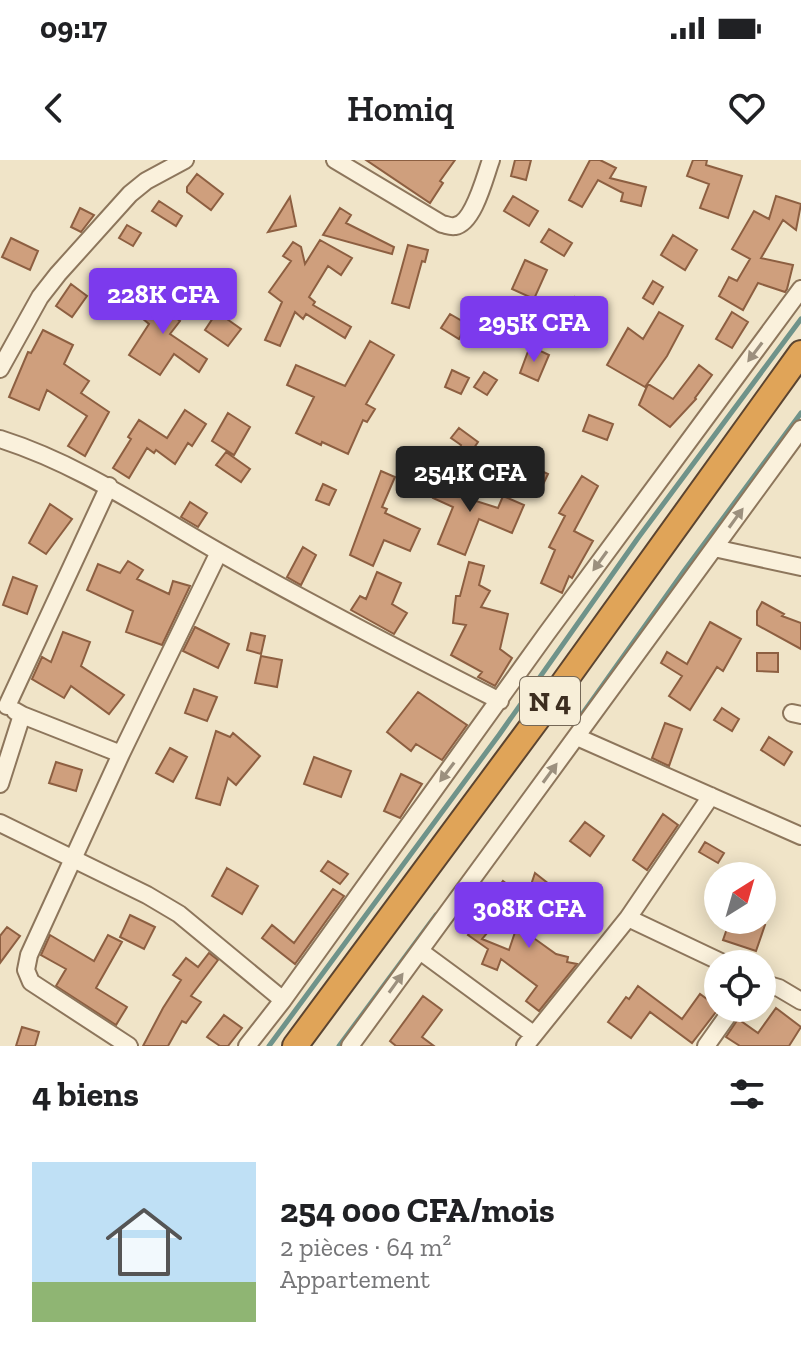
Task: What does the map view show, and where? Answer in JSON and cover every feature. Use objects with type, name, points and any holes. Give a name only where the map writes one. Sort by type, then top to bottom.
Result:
[{"type":"highway","name":"N 4","points":[[295,1046],[799,361]]},
{"type":"street","points":[[0,369],[40,297],[58,274],[130,194],[146,181],[185,160]]},
{"type":"street","points":[[335,160],[442,224],[455,226],[464,222],[472,212],[491,160]]},
{"type":"street","points":[[247,1046],[801,289]]},
{"type":"street","points":[[350,1046],[801,429]]},
{"type":"street","points":[[0,439],[36,451],[109,486],[290,592],[500,701]]},
{"type":"street","points":[[109,486],[3,705],[121,754]]},
{"type":"street","points":[[714,548],[801,567]]},
{"type":"street","points":[[129,1046],[31,982],[26,970],[29,955],[121,754],[219,552]]},
{"type":"street","points":[[0,784],[22,715]]},
{"type":"street","points":[[577,737],[801,836]]},
{"type":"street","points":[[420,951],[529,1040],[628,918],[711,796]]},
{"type":"street","points":[[0,823],[179,914],[283,1000]]},
{"type":"street","points":[[628,918],[704,954]]},
{"type":"street","points":[[776,987],[801,1001]]},
{"type":"street","points":[[706,1046],[723,1022]]},
{"type":"building","points":[[366,160],[455,160],[440,181],[443,183],[430,203]]},
{"type":"building","points":[[515,160],[531,160],[526,180],[511,176]]},
{"type":"building","points":[[590,160],[600,160],[616,168],[610,178],[646,187],[641,206],[621,201],[623,193],[598,180],[582,207],[569,200]]},
{"type":"building","points":[[693,160],[707,160],[706,165],[742,176],[728,218],[700,208],[709,184],[687,176]]},
{"type":"building","points":[[197,174],[223,194],[211,210],[187,192],[187,187]]},
{"type":"building","points":[[513,196],[538,211],[529,226],[504,211]]},
{"type":"building","points":[[776,196],[801,204],[796,230],[783,220],[761,258],[793,265],[787,289],[785,292],[758,283],[743,310],[719,296],[729,277],[737,281],[750,259],[732,249],[754,211],[769,219]]},
{"type":"building","points":[[290,197],[296,226],[268,232]]},
{"type":"building","points":[[159,201],[182,216],[176,226],[152,211]]},
{"type":"building","points":[[80,208],[94,215],[81,232],[71,227]]},
{"type":"building","points":[[340,208],[351,215],[346,223],[394,247],[392,254],[323,235]]},
{"type":"building","points":[[127,225],[141,233],[133,246],[119,238]]},
{"type":"building","points":[[549,229],[572,243],[564,256],[541,242]]},
{"type":"building","points":[[673,235],[697,250],[685,270],[661,255]]},
{"type":"building","points":[[11,238],[38,251],[30,270],[2,257]]},
{"type":"building","points":[[320,240],[352,258],[341,275],[328,266],[309,297],[315,302],[313,305],[351,327],[345,338],[306,314],[303,319],[295,312],[280,346],[265,340],[282,302],[269,292],[291,261],[283,256],[293,242],[301,247],[305,264]]},
{"type":"building","points":[[408,245],[428,250],[409,308],[392,303]]},
{"type":"building","points":[[525,260],[547,270],[534,299],[512,289]]},
{"type":"building","points":[[105,274],[126,290],[112,308],[91,293]]},
{"type":"building","points":[[152,280],[175,294],[165,310],[180,321],[170,334],[207,359],[199,372],[174,354],[160,375],[129,355],[149,324],[142,318],[156,300],[144,292]]},
{"type":"building","points":[[653,281],[663,287],[653,304],[643,298]]},
{"type":"building","points":[[71,284],[87,296],[72,317],[56,306]]},
{"type":"building","points":[[575,297],[586,304],[576,320],[565,313]]},
{"type":"building","points":[[217,312],[241,329],[228,346],[205,330]]},
{"type":"building","points":[[659,312],[683,326],[645,387],[607,365],[628,328],[643,339]]},
{"type":"building","points":[[732,312],[748,322],[732,348],[716,339]]},
{"type":"building","points":[[450,314],[467,324],[459,339],[441,328]]},
{"type":"building","points":[[43,330],[73,345],[64,364],[89,381],[81,393],[109,412],[85,456],[68,446],[87,416],[47,390],[39,410],[9,397],[28,352],[31,353]]},
{"type":"building","points":[[370,341],[394,355],[366,404],[375,409],[367,422],[363,420],[348,454],[296,433],[314,397],[287,385],[296,365],[345,386]]},
{"type":"building","points":[[530,346],[549,355],[538,381],[520,373]]},
{"type":"building","points":[[699,365],[712,375],[696,399],[670,427],[639,405],[648,384],[673,399]]},
{"type":"building","points":[[452,370],[469,378],[461,394],[445,387]]},
{"type":"building","points":[[484,372],[497,380],[487,395],[474,387]]},
{"type":"building","points":[[185,410],[206,424],[192,446],[188,443],[175,464],[156,450],[154,453],[147,448],[129,478],[113,468],[139,420],[167,438]]},
{"type":"building","points":[[228,413],[250,427],[234,455],[212,441]]},
{"type":"building","points":[[589,415],[613,424],[607,440],[583,431]]},
{"type":"building","points":[[459,428],[478,442],[452,480],[446,477],[461,445],[451,438]]},
{"type":"building","points":[[226,452],[250,469],[241,482],[216,465]]},
{"type":"building","points":[[535,468],[548,474],[540,491],[527,485]]},
{"type":"building","points":[[381,471],[395,477],[382,507],[387,509],[385,513],[420,529],[410,551],[384,540],[373,566],[350,555]]},
{"type":"building","points":[[426,473],[464,489],[460,496],[498,508],[503,496],[524,505],[512,533],[479,519],[465,555],[438,544],[453,507],[433,498],[437,489],[419,483]]},
{"type":"building","points":[[582,476],[598,486],[574,531],[593,541],[572,578],[569,576],[562,593],[541,583],[555,550],[549,547],[565,516],[559,513]]},
{"type":"building","points":[[323,484],[336,490],[329,505],[316,500]]},
{"type":"building","points":[[190,502],[207,513],[198,527],[181,517]]},
{"type":"building","points":[[50,504],[72,519],[46,554],[29,543]]},
{"type":"building","points":[[303,547],[316,555],[301,585],[287,577]]},
{"type":"building","points":[[128,561],[143,570],[137,579],[169,594],[173,581],[190,586],[162,645],[126,632],[133,611],[87,590],[98,564],[120,573]]},
{"type":"building","points":[[469,562],[484,566],[479,585],[490,591],[481,607],[508,614],[500,649],[512,658],[495,686],[478,677],[482,672],[451,655],[466,625],[453,623],[456,596],[460,596]]},
{"type":"building","points":[[377,572],[401,583],[392,604],[407,613],[394,634],[351,610],[360,596],[366,599]]},
{"type":"building","points":[[13,577],[37,586],[27,614],[3,605]]},
{"type":"building","points":[[762,602],[784,614],[782,616],[801,623],[801,649],[757,625],[757,611]]},
{"type":"building","points":[[710,622],[741,639],[723,671],[717,667],[690,710],[669,696],[682,676],[661,663],[667,652],[687,664]]},
{"type":"building","points":[[195,627],[229,644],[218,668],[183,651]]},
{"type":"building","points":[[63,632],[90,642],[81,666],[124,695],[109,714],[71,686],[64,698],[32,679],[42,657],[51,662]]},
{"type":"building","points":[[251,633],[265,636],[261,654],[247,650]]},
{"type":"building","points":[[757,653],[778,653],[778,672],[757,671]]},
{"type":"building","points":[[261,656],[282,660],[277,687],[255,683]]},
{"type":"building","points":[[194,689],[217,697],[207,721],[185,713]]},
{"type":"building","points":[[418,692],[467,725],[442,760],[416,744],[411,751],[387,732]]},
{"type":"building","points":[[722,708],[739,719],[732,731],[714,720]]},
{"type":"building","points":[[665,723],[682,729],[669,766],[652,758]]},
{"type":"building","points":[[216,731],[230,737],[233,733],[260,756],[236,785],[228,778],[220,805],[196,798]]},
{"type":"building","points":[[769,737],[792,752],[784,765],[761,750]]},
{"type":"building","points":[[170,748],[187,757],[173,782],[156,773]]},
{"type":"building","points":[[314,757],[351,771],[341,797],[304,784]]},
{"type":"building","points":[[56,762],[82,770],[76,791],[49,783]]},
{"type":"building","points":[[401,774],[422,784],[400,818],[384,811]]},
{"type":"building","points":[[663,814],[678,825],[647,870],[633,860]]},
{"type":"building","points":[[585,822],[604,836],[590,856],[570,841]]},
{"type":"building","points":[[705,842],[724,853],[716,862],[699,852]]},
{"type":"building","points":[[328,861],[348,874],[340,884],[321,871]]},
{"type":"building","points":[[227,868],[258,886],[242,914],[212,896]]},
{"type":"building","points":[[535,873],[554,888],[536,912],[528,934],[556,954],[568,957],[567,962],[577,964],[539,1011],[526,1001],[537,986],[501,959],[497,970],[482,964],[488,949],[468,935],[477,923],[488,932],[482,939],[509,950]]},
{"type":"building","points":[[503,881],[518,892],[502,913],[487,902]]},
{"type":"building","points":[[333,889],[344,896],[295,964],[262,938],[272,925],[294,943]]},
{"type":"building","points":[[130,915],[155,927],[144,949],[120,937]]},
{"type":"building","points":[[7,927],[20,936],[0,963],[0,936]]},
{"type":"building","points":[[725,934],[762,934],[756,950],[723,940]]},
{"type":"building","points":[[50,935],[94,961],[108,935],[122,942],[96,988],[127,1007],[116,1025],[56,986],[66,969],[41,955]]},
{"type":"building","points":[[209,953],[218,960],[191,996],[201,1002],[186,1023],[182,1021],[168,1046],[143,1046],[181,980],[173,975],[186,958],[198,967]]},
{"type":"building","points":[[638,986],[682,1019],[700,994],[704,997],[704,1022],[708,1022],[692,1043],[650,1012],[631,1038],[608,1022],[626,997],[629,999]]},
{"type":"building","points":[[423,996],[442,1010],[422,1037],[434,1046],[396,1046],[390,1041]]},
{"type":"building","points":[[776,1008],[801,1027],[789,1046],[740,1046],[726,1037],[736,1022],[742,1022],[758,1033],[766,1022],[776,1022]]},
{"type":"building","points":[[224,1015],[242,1028],[228,1046],[220,1046],[207,1037]]},
{"type":"building","points":[[22,1027],[39,1032],[35,1046],[16,1046]]},
{"type":"waterway","points":[[269,1046],[801,319]]},
{"type":"waterway","points":[[583,713],[801,413]]},
{"type":"waterway","points":[[339,1046],[436,915]]}]
